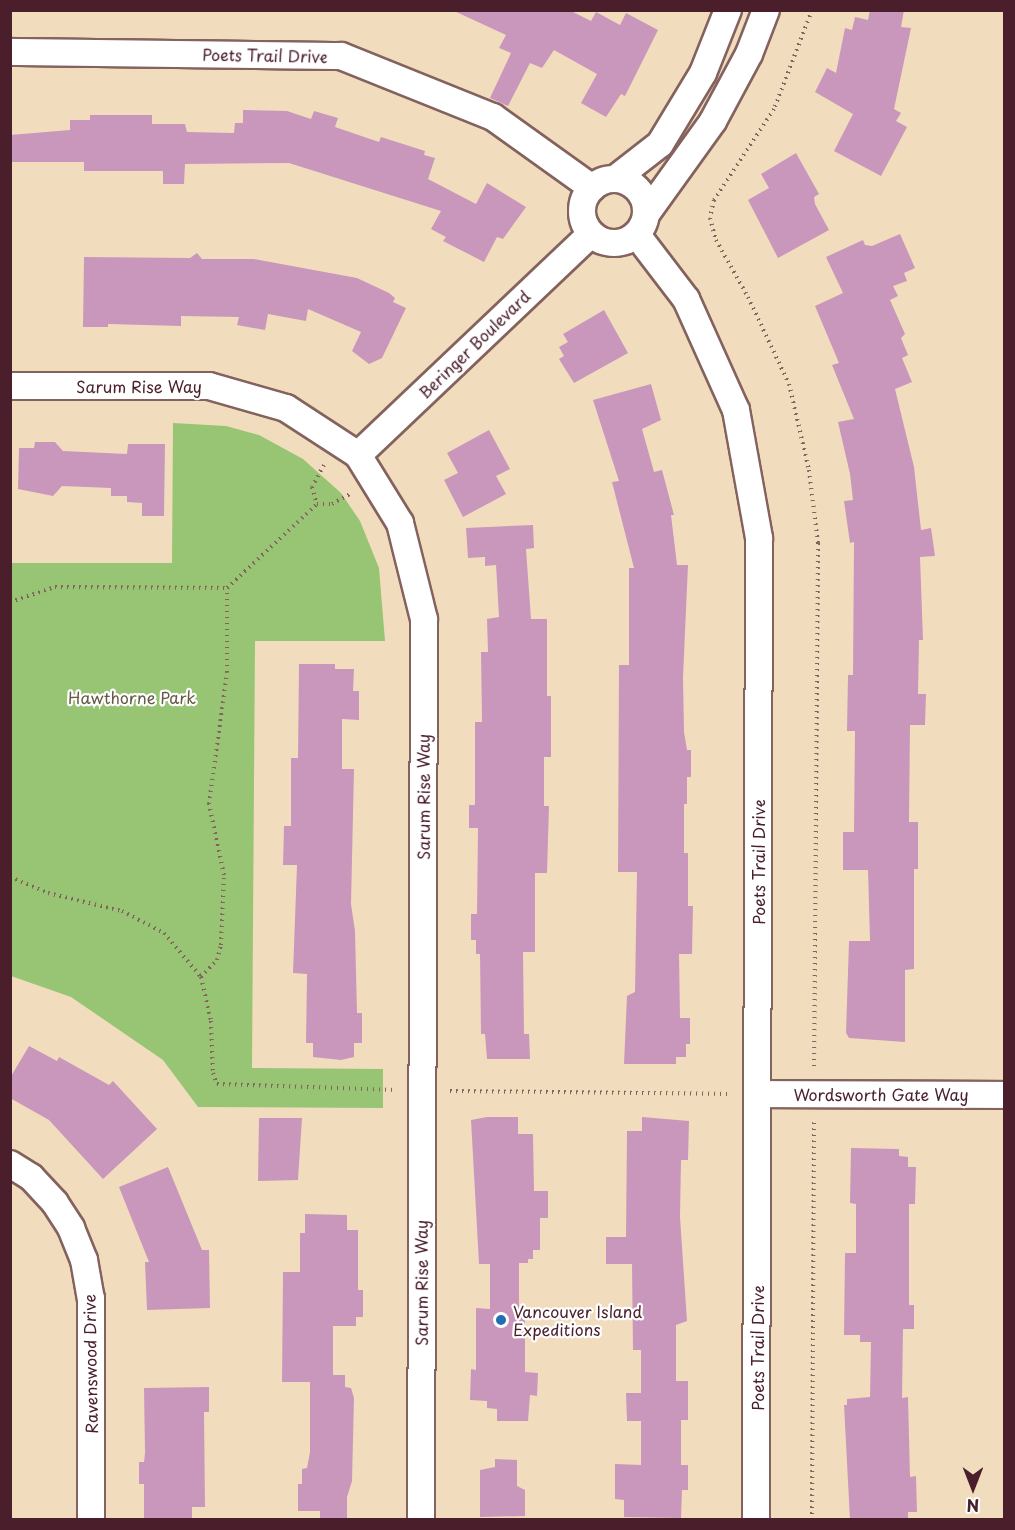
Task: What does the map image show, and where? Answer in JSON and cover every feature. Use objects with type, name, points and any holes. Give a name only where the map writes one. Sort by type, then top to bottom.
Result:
[{"type":"street","points":[[728,10],[703,73],[660,144],[604,183],[583,205],[582,215],[591,234],[599,240],[619,244],[642,224],[713,121],[749,54],[766,10]]},
{"type":"street","name":"Poets Trail Drive","points":[[10,52],[341,56],[494,117],[604,183]]},
{"type":"street","points":[[604,183],[634,186],[646,202],[642,224]]},
{"type":"street","name":"Poets Trail Drive","points":[[642,224],[686,298],[736,410],[759,538],[756,1520]]},
{"type":"street","name":"Beringer Boulevard","points":[[356,457],[591,234]]},
{"type":"street","name":"Sarum Rise Way","points":[[10,386],[209,386],[286,408],[356,457],[400,522],[424,619],[421,1520]]},
{"type":"street","name":"Wordsworth Gate Way","points":[[758,1094],[1005,1095]]},
{"type":"street","name":"Ravenswood Drive","points":[[10,1164],[30,1177],[55,1203],[72,1228],[84,1260],[91,1298],[91,1520]]},
{"type":"path","points":[[812,10],[774,109],[714,200],[710,218],[716,240],[748,297],[789,384],[809,470],[818,543],[812,1520]]},
{"type":"path","points":[[317,504],[312,487],[356,457]]},
{"type":"path","points":[[10,602],[55,587],[227,588],[317,504],[341,501],[356,457]]},
{"type":"path","points":[[201,977],[217,960],[222,945],[224,875],[209,804],[227,672],[227,588]]},
{"type":"path","points":[[10,877],[48,892],[145,920],[164,933],[201,977],[211,1021],[213,1073],[217,1084],[421,1090],[758,1094]]},
{"type":"green space","name":"Hawthorne Park","points":[[173,423],[226,426],[259,435],[303,459],[341,493],[360,521],[379,568],[385,641],[255,641],[252,1068],[383,1069],[383,1108],[198,1107],[163,1060],[71,997],[11,976],[11,563],[172,563]]},
{"type":"building","points":[[452,10],[569,10],[591,21],[596,12],[620,25],[626,13],[658,30],[625,96],[621,94],[606,117],[581,103],[597,74],[554,50],[542,68],[530,63],[508,106],[490,98],[511,53],[499,48],[506,35]]},
{"type":"building","points":[[870,10],[904,10],[901,27],[911,28],[894,109],[901,113],[896,121],[907,127],[881,176],[834,151],[853,114],[815,92],[827,68],[836,73],[845,28],[852,30],[855,17],[868,20]]},
{"type":"building","points":[[243,110],[287,111],[311,119],[314,111],[338,118],[335,127],[379,142],[381,137],[425,151],[424,155],[435,158],[428,179],[476,204],[487,183],[526,207],[503,239],[497,237],[484,262],[443,241],[446,237],[431,229],[441,211],[289,163],[185,164],[184,184],[163,184],[163,171],[84,171],[84,162],[10,162],[10,135],[70,130],[70,120],[90,120],[90,115],[152,115],[152,124],[185,124],[187,132],[234,133],[235,123],[243,123]]},
{"type":"building","points":[[796,153],[819,194],[814,197],[815,204],[829,230],[778,258],[748,200],[769,188],[761,174]]},
{"type":"building","points":[[900,234],[915,268],[904,273],[907,281],[893,286],[898,296],[890,300],[905,334],[901,338],[908,355],[902,358],[912,382],[895,389],[914,467],[921,530],[931,528],[935,556],[920,557],[923,640],[919,640],[918,694],[926,694],[925,725],[910,725],[909,822],[918,822],[918,869],[914,869],[914,969],[905,970],[905,1042],[849,1038],[846,1033],[849,941],[870,941],[868,870],[843,870],[843,832],[854,832],[855,731],[847,731],[848,675],[853,675],[854,542],[850,543],[844,501],[853,500],[850,474],[838,422],[854,419],[832,365],[839,363],[815,306],[843,293],[826,257],[863,240],[865,245],[872,246]]},
{"type":"building","points":[[197,253],[202,259],[254,259],[357,278],[389,293],[395,298],[393,302],[406,308],[382,358],[369,364],[352,351],[361,332],[308,309],[306,321],[268,314],[265,330],[237,325],[239,317],[181,316],[181,326],[108,324],[108,327],[83,327],[84,257],[190,258]]},
{"type":"building","points":[[604,310],[628,353],[574,383],[559,359],[564,356],[559,347],[568,342],[563,334]]},
{"type":"building","points":[[651,384],[661,420],[642,429],[654,472],[662,470],[674,515],[671,515],[677,565],[688,565],[683,677],[684,732],[687,750],[691,750],[691,777],[687,777],[687,804],[684,804],[684,853],[688,853],[688,906],[693,906],[692,954],[679,954],[680,1018],[690,1018],[690,1044],[686,1044],[686,1057],[676,1057],[676,1064],[624,1064],[627,996],[635,992],[637,872],[618,872],[619,665],[629,665],[629,568],[634,568],[612,482],[619,481],[593,400]]},
{"type":"building","points":[[489,430],[510,469],[496,476],[506,494],[463,517],[444,480],[458,473],[447,453]]},
{"type":"building","points":[[35,442],[55,442],[63,451],[127,454],[128,444],[165,444],[164,516],[142,516],[142,503],[127,502],[127,496],[111,496],[111,488],[62,486],[53,496],[18,489],[19,448],[34,448]]},
{"type":"building","points":[[533,525],[534,548],[526,549],[531,619],[547,619],[547,696],[551,696],[551,757],[544,757],[544,806],[549,806],[547,873],[535,873],[535,952],[523,952],[524,1034],[529,1034],[530,1059],[487,1059],[485,1034],[481,1034],[480,954],[476,954],[476,940],[471,940],[471,914],[477,914],[478,828],[469,828],[469,805],[475,805],[475,722],[482,722],[481,652],[488,652],[487,619],[499,617],[496,565],[485,566],[485,557],[468,558],[466,528]]},
{"type":"building","points":[[299,664],[335,664],[335,669],[354,669],[353,691],[359,691],[359,720],[342,719],[342,769],[354,769],[351,904],[355,931],[357,1013],[362,1013],[362,1043],[354,1043],[354,1057],[341,1060],[313,1057],[313,1043],[306,1043],[307,974],[293,973],[297,865],[283,865],[284,826],[291,826],[291,758],[298,758]]},
{"type":"building","points":[[29,1046],[57,1061],[59,1057],[109,1085],[113,1081],[157,1129],[103,1179],[49,1120],[10,1098],[10,1078]]},
{"type":"building","points":[[487,1117],[518,1117],[518,1134],[533,1134],[534,1191],[548,1191],[548,1218],[540,1218],[540,1250],[533,1250],[533,1259],[528,1259],[528,1263],[519,1263],[519,1309],[525,1309],[525,1372],[538,1373],[537,1396],[530,1395],[528,1421],[497,1421],[497,1409],[487,1408],[487,1401],[470,1400],[471,1369],[476,1370],[476,1308],[490,1309],[490,1264],[479,1264],[471,1120]]},
{"type":"building","points":[[642,1117],[689,1121],[688,1160],[681,1160],[680,1217],[687,1321],[676,1325],[676,1381],[688,1381],[688,1420],[681,1420],[681,1465],[688,1465],[688,1490],[682,1490],[681,1518],[624,1517],[624,1500],[615,1499],[615,1464],[641,1465],[641,1421],[627,1421],[626,1393],[641,1393],[641,1350],[633,1350],[632,1264],[606,1264],[606,1237],[626,1237],[627,1131],[642,1131]]},
{"type":"building","points":[[259,1118],[302,1118],[298,1180],[258,1181]]},
{"type":"building","points":[[851,1148],[899,1149],[899,1156],[908,1157],[908,1167],[916,1167],[915,1204],[909,1204],[909,1305],[914,1305],[914,1329],[903,1329],[902,1398],[908,1397],[910,1477],[916,1476],[917,1512],[908,1512],[908,1520],[850,1520],[844,1405],[847,1405],[847,1399],[870,1397],[871,1342],[860,1342],[860,1335],[844,1335],[845,1253],[856,1253],[856,1204],[850,1203]]},
{"type":"building","points":[[168,1167],[202,1250],[209,1250],[210,1308],[147,1310],[145,1262],[149,1262],[119,1187]]},
{"type":"building","points":[[305,1214],[347,1215],[347,1230],[358,1230],[358,1290],[363,1290],[363,1317],[356,1317],[356,1326],[333,1326],[333,1375],[345,1375],[345,1387],[351,1388],[354,1398],[352,1481],[347,1497],[347,1518],[320,1518],[320,1511],[298,1511],[298,1484],[302,1484],[302,1469],[307,1468],[310,1452],[310,1382],[282,1382],[283,1272],[300,1272],[300,1233],[305,1233]]},
{"type":"building","points":[[209,1387],[209,1412],[204,1412],[205,1507],[192,1507],[192,1520],[144,1520],[144,1484],[139,1484],[139,1462],[144,1462],[145,1453],[144,1388]]},
{"type":"building","points":[[495,1459],[517,1460],[517,1486],[525,1490],[525,1516],[480,1517],[480,1470],[495,1467]]},
{"type":"place","name":"Vancouver Island Expeditions","points":[[501,1320]]}]
